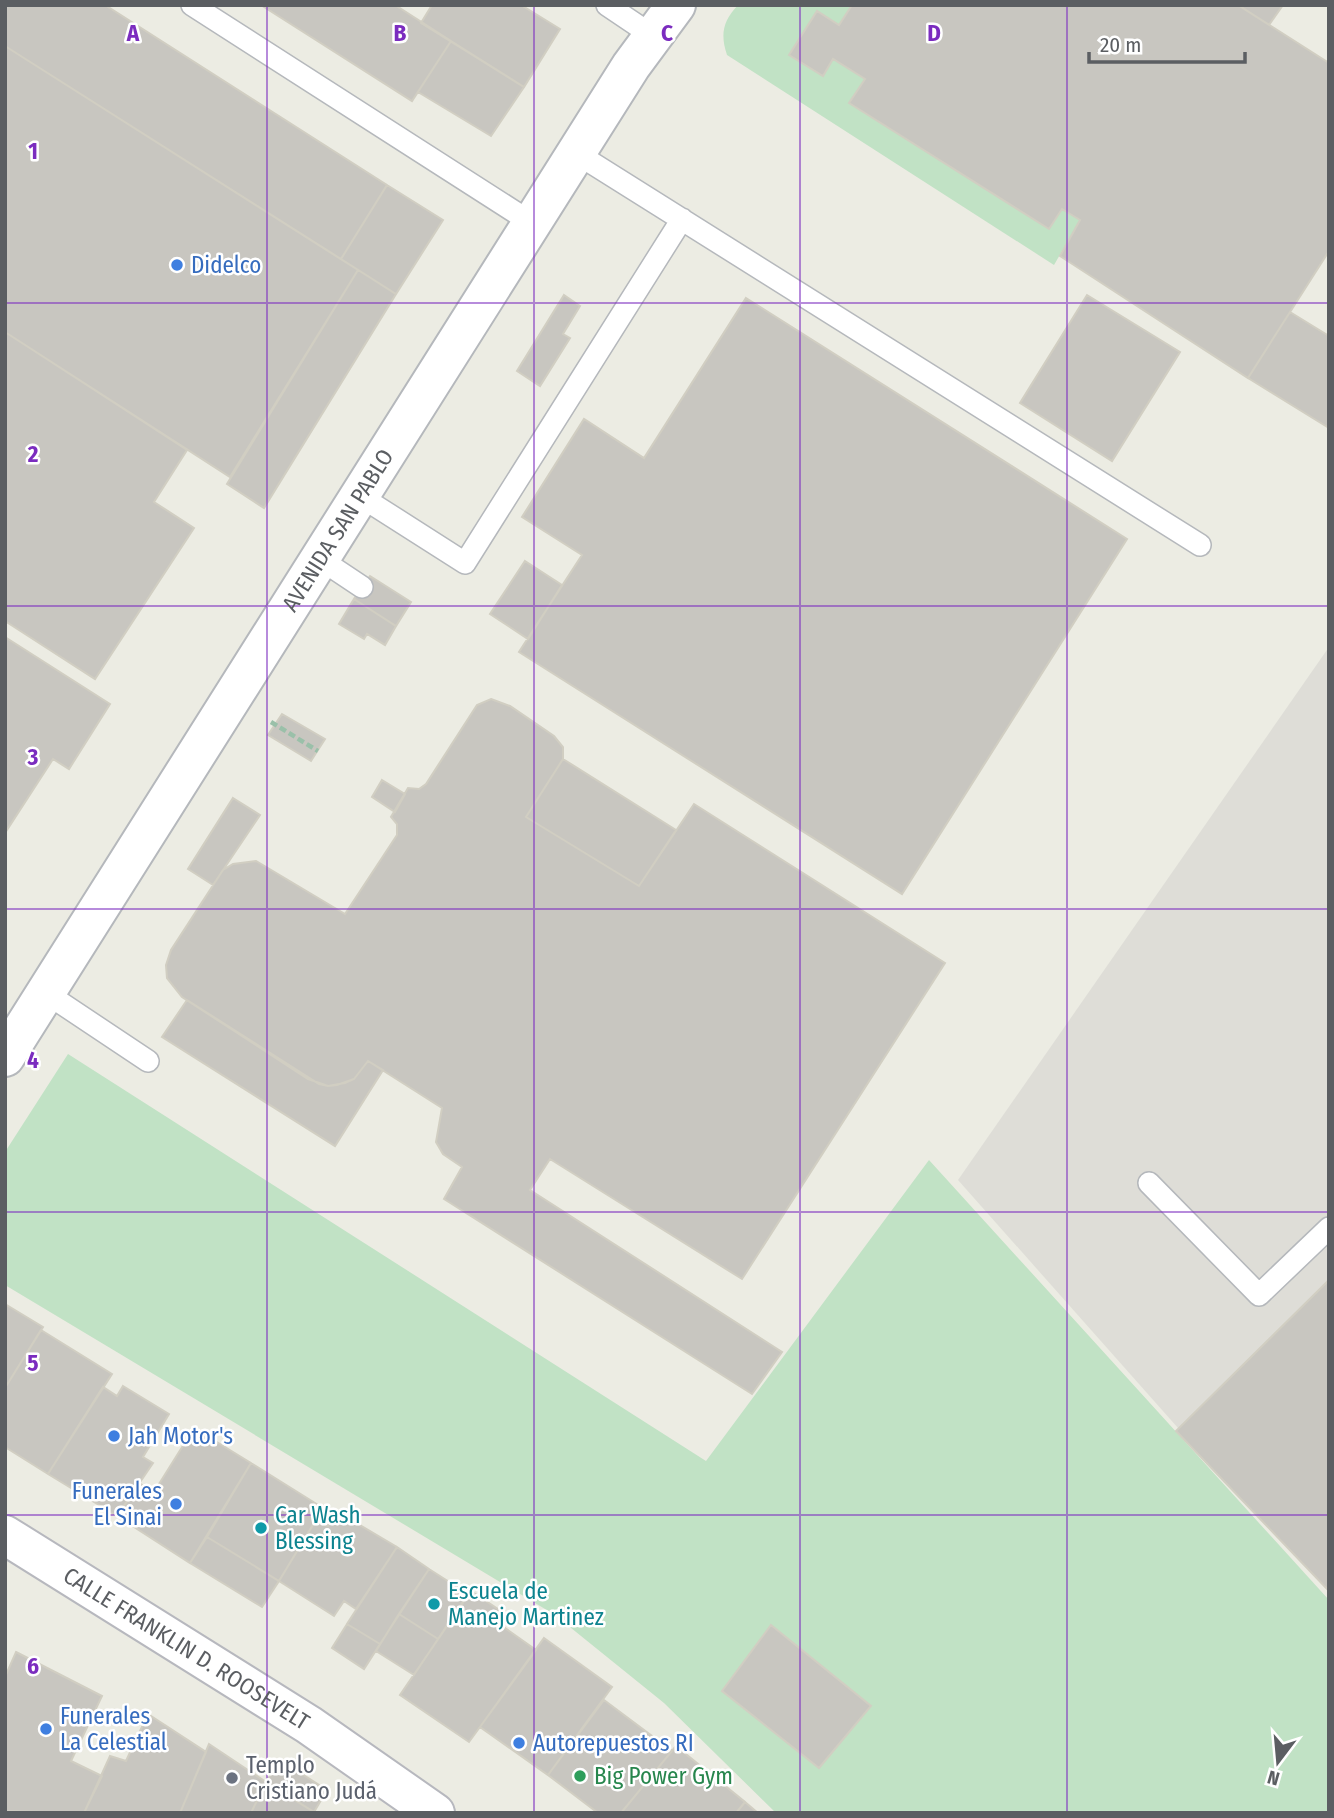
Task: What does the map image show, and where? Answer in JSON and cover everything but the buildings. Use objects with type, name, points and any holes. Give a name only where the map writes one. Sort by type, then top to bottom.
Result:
[{"type":"street","name":"AVENIDA SAN PABLO","points":[[5,1057],[576,153],[676,5]]},
{"type":"street","name":"CALLE FRANKLIN D. ROOSEVELT","points":[[5,1535],[309,1726],[435,1813]]},
{"type":"lane","points":[[192,5],[532,223]]},
{"type":"lane","points":[[607,5],[653,36]]},
{"type":"lane","points":[[576,153],[1200,545]]},
{"type":"lane","points":[[359,496],[465,562],[682,219]]},
{"type":"lane","points":[[320,559],[362,587]]},
{"type":"lane","points":[[46,993],[148,1061]]},
{"type":"lane","points":[[1149,1183],[1259,1295],[1329,1228]]},
{"type":"path","points":[[263,717],[318,751]]},
{"type":"shaded area","points":[[1329,647],[1329,1588],[1194,1446],[958,1180]]},
{"type":"green space","points":[[738,5],[852,5],[839,25],[817,11],[789,55],[823,75],[833,59],[865,79],[850,103],[1049,229],[1062,209],[1080,220],[1054,265],[727,55],[724,28]]},
{"type":"green space","points":[[68,1054],[706,1461],[929,1160],[1329,1600],[1329,1813],[776,1813],[664,1703],[555,1615],[5,1285],[5,1152]]},
{"type":"place","name":"Didelco","points":[[177,265]]},
{"type":"place","name":"Jah Motor's","points":[[114,1436]]},
{"type":"place","name":"Funerales El Sinai","points":[[176,1504]]},
{"type":"place","name":"Car Wash Blessing","points":[[261,1528]]},
{"type":"place","name":"Escuela de Manejo Martinez","points":[[434,1604]]},
{"type":"place","name":"Funerales La Celestial","points":[[46,1729]]},
{"type":"place","name":"Autorepuestos RI","points":[[519,1743]]},
{"type":"place","name":"Big Power Gym","points":[[580,1776]]},
{"type":"place","name":"Templo Cristiano Judá","points":[[232,1778]]}]
